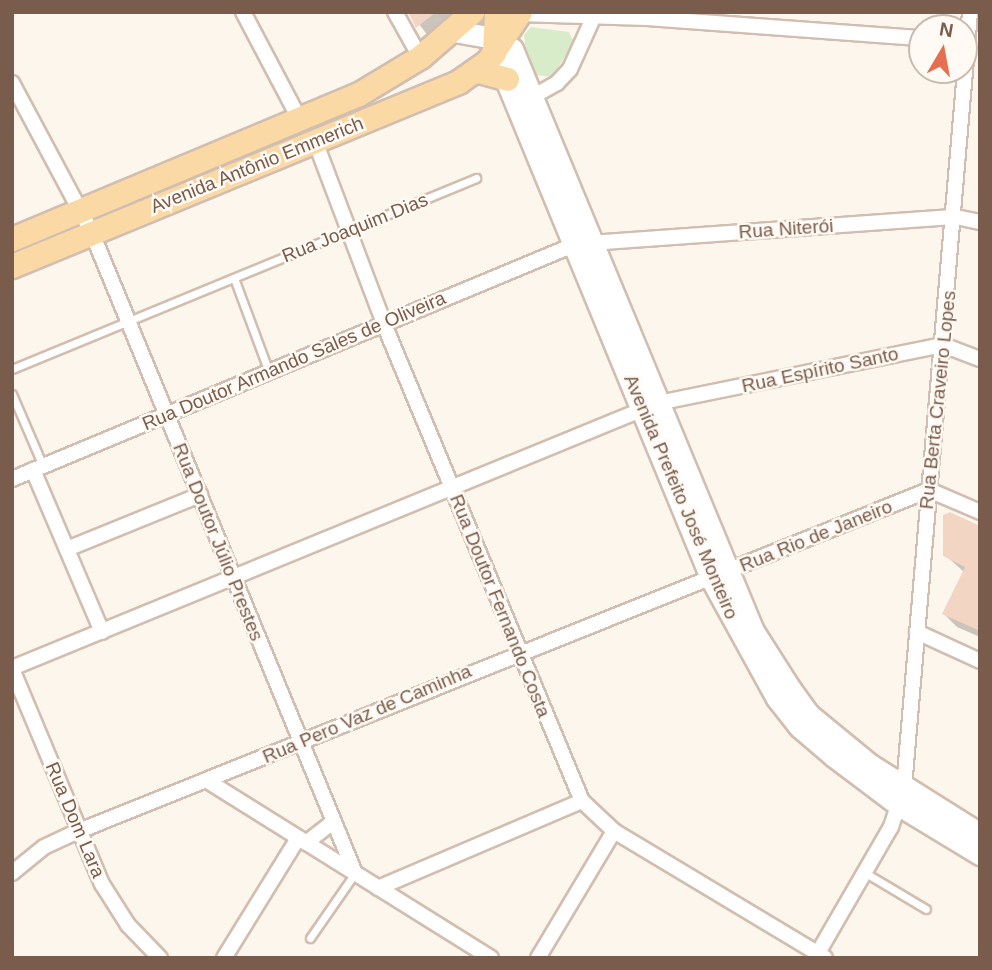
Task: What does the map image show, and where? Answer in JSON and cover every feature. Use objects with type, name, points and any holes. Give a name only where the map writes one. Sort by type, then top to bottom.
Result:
[{"type":"main road","name":"Avenida Antônio Emmerich","points":[[12,239],[369,89],[420,57],[454,31],[472,12]]},
{"type":"main road","points":[[454,31],[497,44],[509,13]]},
{"type":"main road","name":"Avenida Antônio Emmerich","points":[[12,266],[478,71],[497,44]]},
{"type":"main road","name":"Avenida Prefeito José Monteiro","points":[[497,44],[514,74],[721,575],[744,643],[800,727],[901,796],[980,855]]},
{"type":"main road","points":[[478,71],[514,74]]},
{"type":"main road","name":"Avenida Prefeito José Monteiro","points":[[514,74],[532,97],[584,243]]},
{"type":"main road","name":"Avenida Prefeito José Monteiro","points":[[901,796],[980,834]]},
{"type":"street","points":[[243,12],[300,120]]},
{"type":"street","points":[[395,12],[420,57]]},
{"type":"street","points":[[509,13],[650,15],[908,37]]},
{"type":"street","points":[[532,97],[564,76],[594,16]]},
{"type":"street","name":"Rua Doutor Júlio Prestes","points":[[12,83],[92,233],[299,743],[355,873]]},
{"type":"street","name":"Rua Berta Craveiro Lopes","points":[[901,796],[967,84]]},
{"type":"street","name":"Rua Doutor Fernando Costa","points":[[315,141],[384,324],[517,652],[582,802],[614,831],[819,956]]},
{"type":"street","name":"Rua Niterói","points":[[584,243],[956,217],[980,222]]},
{"type":"street","name":"Rua Doutor Armando Sales de Oliveira","points":[[12,479],[584,243]]},
{"type":"street","points":[[943,345],[980,359]]},
{"type":"street","name":"Rua Espírito Santo","points":[[12,669],[651,406],[943,345]]},
{"type":"street","points":[[38,468],[67,549],[102,632]]},
{"type":"street","points":[[929,489],[980,512]]},
{"type":"street","name":"Rua Rio de Janeiro","points":[[721,575],[929,489]]},
{"type":"street","points":[[67,549],[200,495]]},
{"type":"street","name":"Rua Pero Vaz de Caminha","points":[[12,873],[44,847],[79,831],[517,652],[721,575]]},
{"type":"street","points":[[917,632],[980,661]]},
{"type":"street","name":"Rua Dom Lara","points":[[12,669],[79,831],[114,905],[160,958]]},
{"type":"street","points":[[206,780],[491,958]]},
{"type":"street","points":[[819,956],[901,796]]},
{"type":"street","points":[[378,888],[582,802]]},
{"type":"street","points":[[224,958],[302,841],[333,822]]},
{"type":"street","points":[[538,958],[614,831]]},
{"type":"lane","name":"Rua Joaquim Dias","points":[[12,369],[476,178]]},
{"type":"lane","points":[[234,278],[269,372]]},
{"type":"lane","points":[[12,394],[38,468]]},
{"type":"lane","points":[[864,872],[926,909]]},
{"type":"lane","points":[[310,938],[355,873]]},
{"type":"green space","points":[[531,27],[569,32],[574,42],[552,77],[537,75],[526,54],[524,35]]},
{"type":"building","points":[[408,12],[436,12],[416,28]]},
{"type":"building","points":[[950,512],[980,526],[980,631],[942,614],[965,567],[943,556],[943,515]]}]
